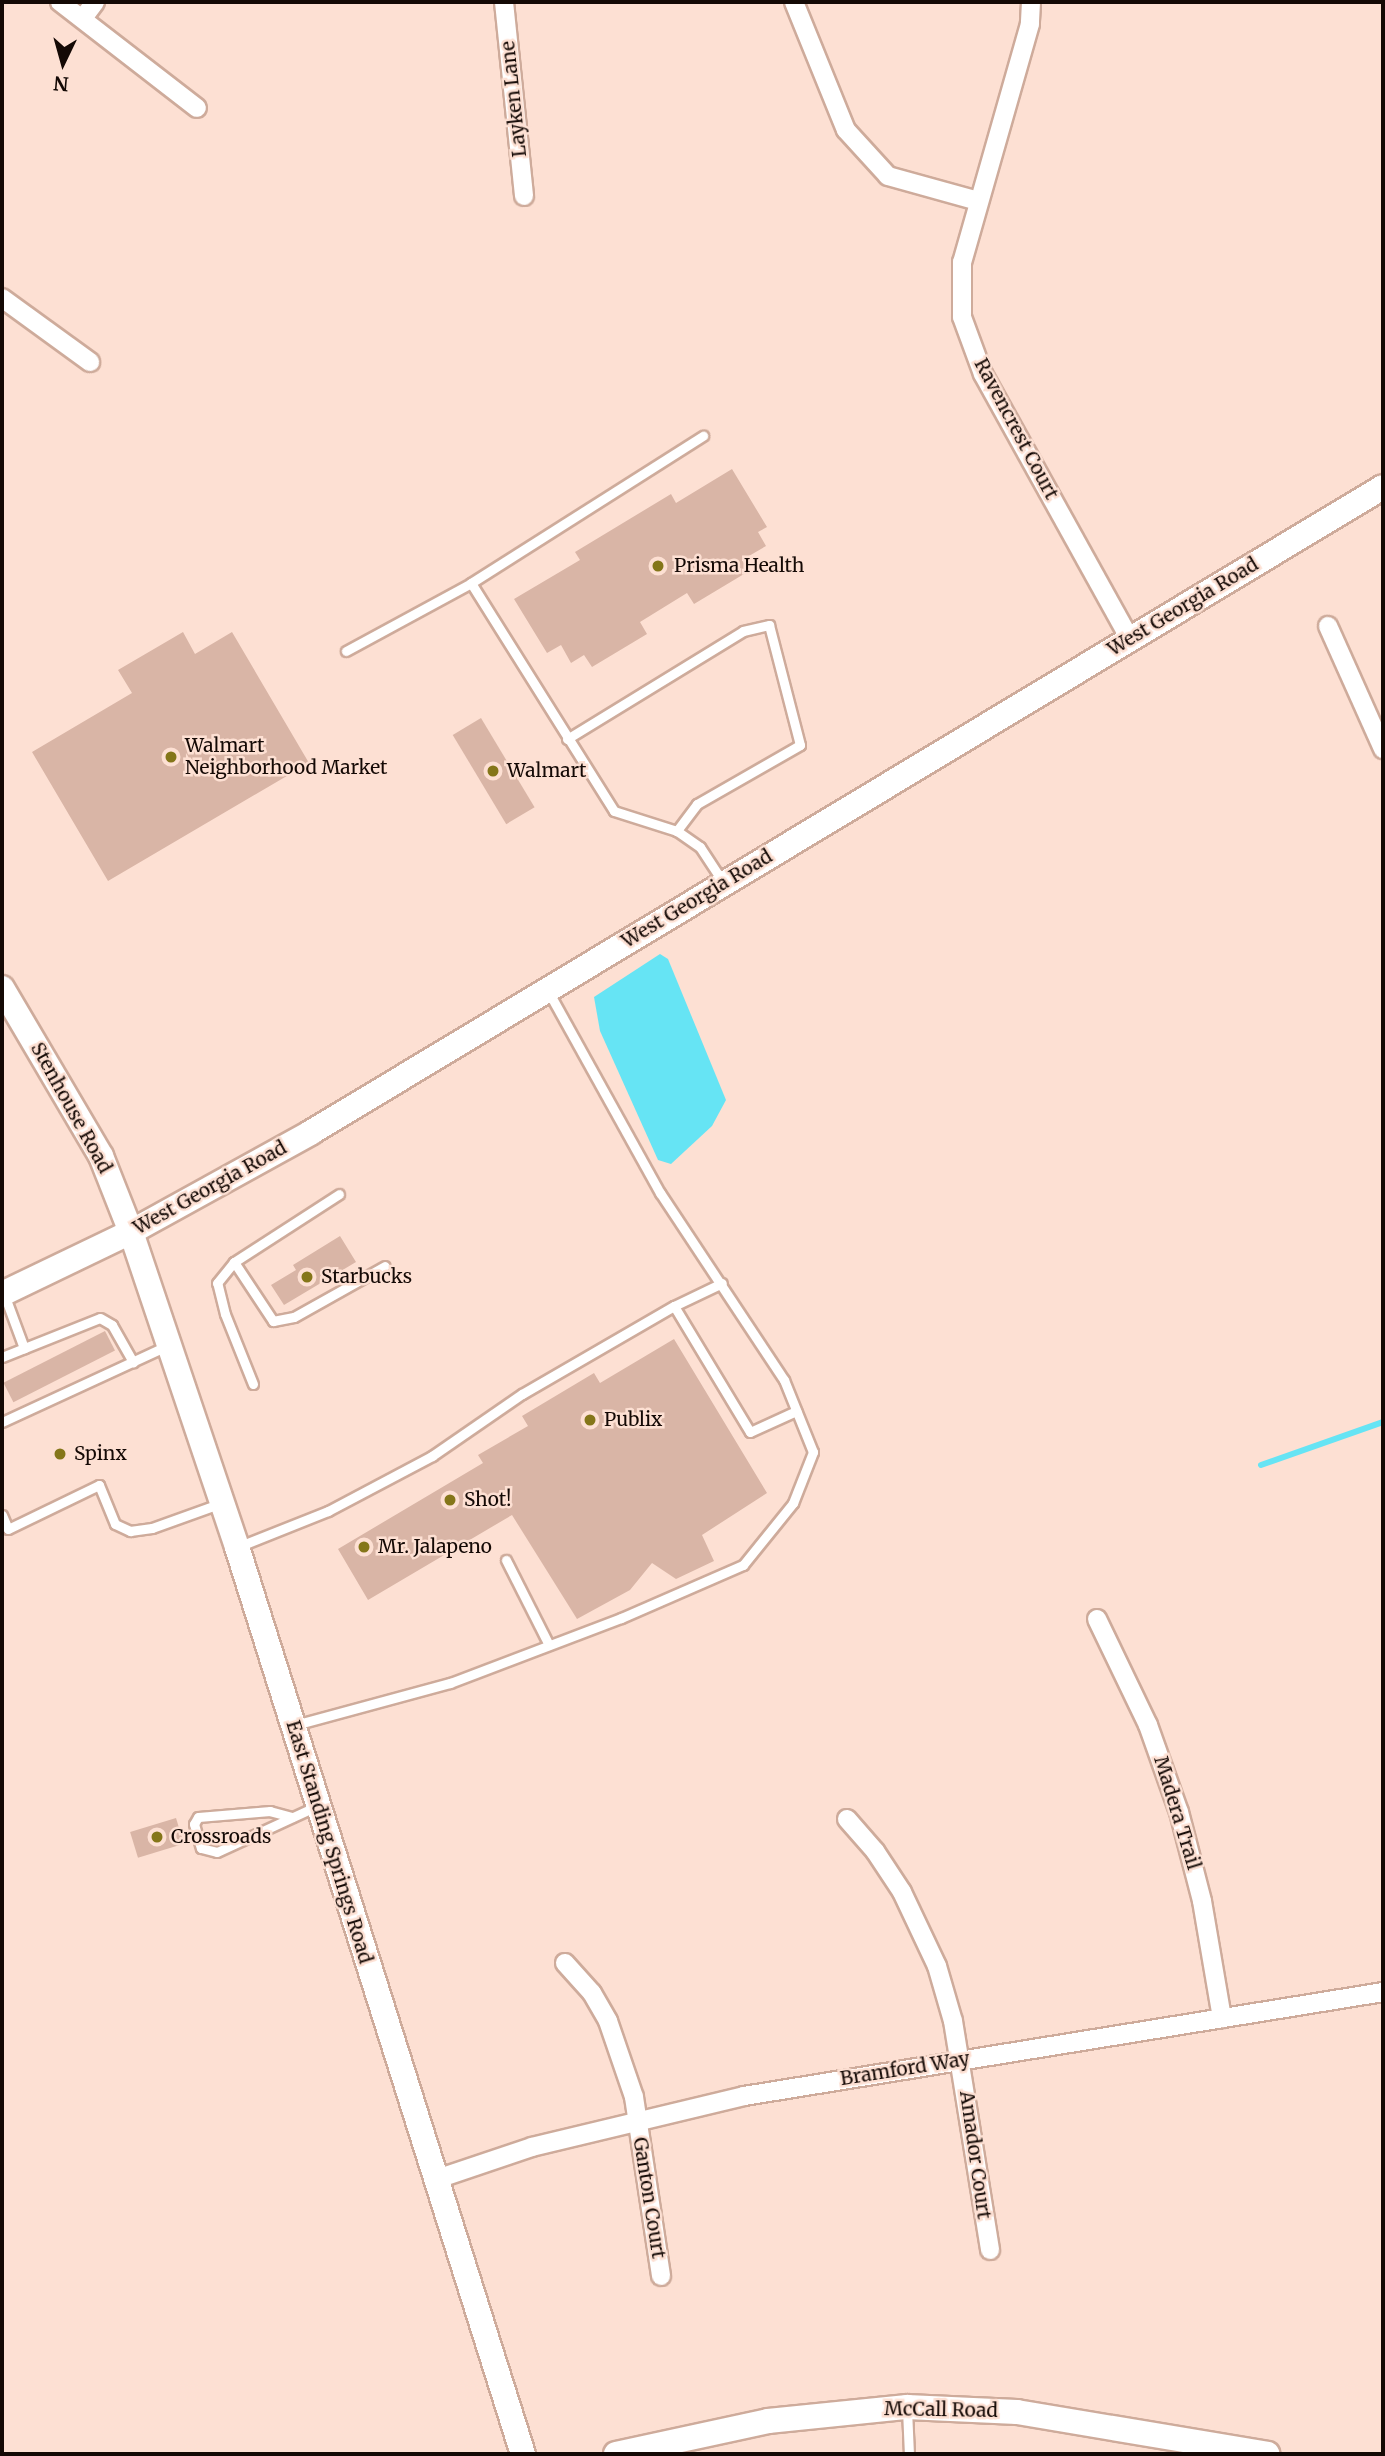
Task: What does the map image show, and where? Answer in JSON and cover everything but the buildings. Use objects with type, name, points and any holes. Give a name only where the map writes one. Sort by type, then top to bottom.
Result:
[{"type":"street","points":[[61,2],[197,108]]},
{"type":"street","points":[[83,18],[95,2]]},
{"type":"street","name":"Layken Lane","points":[[504,2],[524,196]]},
{"type":"street","points":[[794,2],[846,130],[888,176],[978,201]]},
{"type":"street","name":"Ravencrest Court","points":[[1031,2],[1030,24],[962,262],[962,317],[983,374],[1130,639]]},
{"type":"street","points":[[2,298],[90,362]]},
{"type":"street","name":"West Georgia Road","points":[[3,1294],[131,1231],[310,1133],[1383,486]]},
{"type":"street","points":[[1328,626],[1376,712],[1383,749]]},
{"type":"street","name":"Stenhouse Road","points":[[2,988],[101,1156],[131,1231]]},
{"type":"street","name":"East Standing Springs Road","points":[[131,1231],[237,1548],[523,2454]]},
{"type":"street","name":"Madera Trail","points":[[1097,1619],[1149,1725],[1180,1812],[1202,1900],[1222,2018]]},
{"type":"street","name":"Amador Court","points":[[847,1819],[875,1851],[916,1916],[937,1966],[961,2060],[989,2250]]},
{"type":"street","name":"Ganton Court","points":[[565,1963],[578,1974],[608,2021],[634,2097],[661,2276]]},
{"type":"street","name":"Bramford Way","points":[[435,2180],[532,2147],[637,2119],[804,2085],[1383,1992]]},
{"type":"street","name":"McCall Road","points":[[616,2454],[768,2421],[907,2407],[962,2407],[1030,2414],[1268,2454]]},
{"type":"lane","points":[[346,651],[471,583],[703,436]]},
{"type":"lane","points":[[471,583],[614,811],[677,831],[699,847],[724,883]]},
{"type":"lane","points":[[567,739],[743,631],[769,625],[800,745],[697,804],[677,831]]},
{"type":"lane","points":[[293,1726],[450,1683],[621,1618],[743,1566],[793,1503],[813,1452],[784,1380],[660,1193],[547,990]]},
{"type":"lane","points":[[253,1384],[225,1314],[218,1283],[234,1262],[340,1194]]},
{"type":"lane","points":[[234,1262],[274,1321],[294,1317],[385,1266]]},
{"type":"lane","points":[[237,1548],[328,1511],[432,1456],[522,1394],[674,1306],[722,1283]]},
{"type":"lane","points":[[3,1294],[24,1348]]},
{"type":"lane","points":[[674,1306],[750,1432],[796,1411]]},
{"type":"lane","points":[[2,1357],[100,1318],[112,1325],[133,1362]]},
{"type":"lane","points":[[2,1422],[169,1345]]},
{"type":"lane","points":[[2,1515],[8,1529],[99,1485],[115,1524],[130,1531],[152,1528],[221,1503]]},
{"type":"lane","points":[[506,1560],[549,1645]]},
{"type":"lane","points":[[292,1817],[270,1811],[198,1816],[194,1824],[201,1848],[217,1852],[317,1806]]},
{"type":"lane","points":[[907,2407],[909,2454]]},
{"type":"water","points":[[660,954],[668,959],[726,1100],[712,1126],[671,1164],[658,1160],[600,1031],[594,997]]},
{"type":"waterway","points":[[1261,1465],[1383,1422]]},
{"type":"place","name":"Prisma Health","points":[[658,566]]},
{"type":"place","name":"Walmart Neighborhood Market","points":[[171,757]]},
{"type":"place","name":"Walmart","points":[[493,771]]},
{"type":"place","name":"Starbucks","points":[[307,1277]]},
{"type":"place","name":"Publix","points":[[590,1420]]},
{"type":"place","name":"Spinx","points":[[60,1454]]},
{"type":"place","name":"Shot!","points":[[450,1500]]},
{"type":"place","name":"Mr. Jalapeno","points":[[364,1547]]},
{"type":"place","name":"Crossroads","points":[[157,1837]]}]
